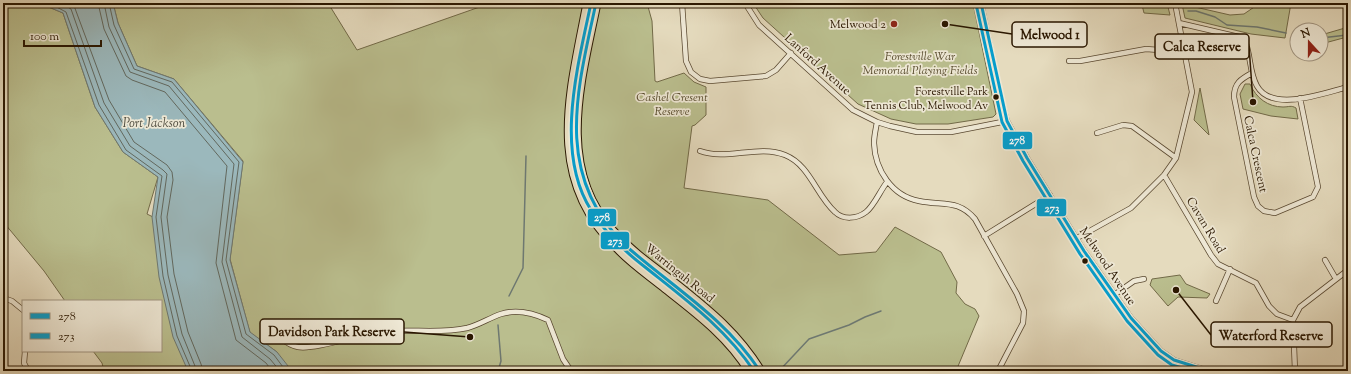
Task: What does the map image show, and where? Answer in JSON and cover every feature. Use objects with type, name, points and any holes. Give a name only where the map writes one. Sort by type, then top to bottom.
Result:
[{"type":"highway","name":"Warringah Road","points":[[588,3],[569,107],[568,126],[572,163],[584,200],[599,227],[617,248],[715,327],[731,343],[750,371]]},
{"type":"highway","name":"Warringah Road","points":[[596,3],[577,104],[575,134],[584,182],[592,202],[612,232],[736,336],[760,371]]},
{"type":"street","points":[[349,5],[357,3]]},
{"type":"street","points":[[682,3],[686,61],[691,72],[700,79],[710,81],[766,76],[776,70],[791,53]]},
{"type":"street","name":"Lanford Avenue","points":[[745,3],[759,25],[853,110],[878,122],[916,132],[951,132],[1007,121]]},
{"type":"street","name":"Melwood Avenue","points":[[981,3],[1000,99],[1007,121],[1050,195],[1114,295],[1131,318],[1161,351],[1174,360],[1189,366],[1209,371]]},
{"type":"street","points":[[1077,238],[1131,208],[1164,175],[1176,158],[1192,92],[1175,3]]},
{"type":"street","points":[[1179,23],[1239,37],[1245,41],[1248,48],[1252,73],[1257,86],[1263,94],[1272,99],[1284,101],[1348,87]]},
{"type":"street","points":[[1069,61],[1080,61],[1146,49],[1184,52]]},
{"type":"street","name":"Calca Crescent","points":[[1252,73],[1239,81],[1234,89],[1234,97],[1254,198],[1258,206],[1264,211],[1275,213],[1313,197],[1318,187],[1300,98]]},
{"type":"street","points":[[878,122],[874,141],[875,156],[887,182],[898,191],[917,201],[951,203],[962,207],[975,219],[1017,294],[1024,311],[1023,323],[998,371]]},
{"type":"street","points":[[1097,133],[1123,125],[1132,126],[1176,158]]},
{"type":"street","points":[[700,151],[710,154],[770,151],[784,154],[795,160],[803,168],[835,212],[845,218],[857,217],[867,212],[887,182]]},
{"type":"street","name":"Cavan Road","points":[[1164,175],[1211,255],[1218,264],[1256,282],[1269,306],[1277,314],[1293,320]]},
{"type":"street","points":[[984,236],[1050,195]]},
{"type":"street","points":[[1324,260],[1336,279]]},
{"type":"street","points":[[1216,301],[1230,269]]},
{"type":"street","points":[[1295,371],[1293,320],[1300,307],[1307,299],[1348,270]]},
{"type":"street","points":[[1114,295],[1134,281],[1144,279]]},
{"type":"street","points":[[3,298],[12,301],[22,309]]},
{"type":"street","points":[[280,337],[298,347],[319,346],[374,333],[398,330],[428,331],[467,328],[501,314],[515,312],[534,314],[548,320],[563,359],[571,371]]},
{"type":"street","points":[[25,352],[24,363],[28,371]]},
{"type":"street","points":[[1187,371],[1189,366]]},
{"type":"green space","points":[[3,3],[39,3],[63,13],[95,107],[123,152],[158,177],[147,214],[153,217],[189,371],[104,371],[102,363],[94,352],[162,352],[162,300],[64,300],[44,271],[3,223]]},
{"type":"green space","name":"Cashel Cresent Reserve","points":[[113,3],[328,3],[357,50],[491,3],[647,3],[652,21],[655,81],[657,82],[684,73],[694,82],[706,87],[706,115],[692,126],[684,188],[768,200],[839,255],[876,252],[895,227],[941,252],[957,282],[956,293],[965,304],[975,309],[979,316],[956,371],[287,371],[277,352],[250,333],[230,259],[243,161],[174,79],[137,66],[118,23]]},
{"type":"green space","name":"Forestville War Memorial Playing Fields","points":[[753,3],[973,3],[996,114],[993,117],[948,124],[916,124],[891,119],[858,104],[763,18]]},
{"type":"green space","points":[[1127,3],[1167,3],[1170,15],[1144,13],[1142,5]]},
{"type":"green space","points":[[1260,3],[1291,3],[1285,38],[1251,34],[1185,18],[1182,4],[1230,15],[1244,14]]},
{"type":"green space","points":[[1345,28],[1347,37],[1329,42],[1329,33]]},
{"type":"green space","points":[[1245,84],[1250,84],[1256,94],[1263,101],[1278,107],[1291,106],[1296,108],[1298,119],[1271,116],[1243,109],[1240,94]]},
{"type":"green space","points":[[1200,88],[1209,135],[1194,120]]},
{"type":"green space","points":[[1180,275],[1186,284],[1210,294],[1207,298],[1178,297],[1168,306],[1150,285],[1152,279]]},
{"type":"water","name":"Port Jackson","points":[[39,3],[113,3],[118,23],[137,66],[174,79],[243,162],[230,260],[250,332],[277,352],[292,371],[188,371],[173,337],[159,277],[152,217],[158,177],[123,152],[95,107],[63,13]]},
{"type":"waterway","points":[[1188,11],[1196,11],[1215,17],[1227,25],[1257,27],[1286,33]]},
{"type":"waterway","points":[[1329,37],[1347,35]]},
{"type":"waterway","points":[[509,296],[523,268],[526,156]]},
{"type":"waterway","points":[[779,371],[809,339],[849,325],[881,311]]},
{"type":"waterway","points":[[498,325],[501,361],[498,371]]},
{"type":"transit line","name":"273","points":[[591,3],[580,53],[572,108],[571,135],[574,162],[580,187],[596,218],[615,241],[637,261],[704,315],[743,355],[754,371]]},
{"type":"transit line","name":"278","points":[[596,3],[582,68],[576,131],[579,161],[588,190],[603,219],[626,246],[698,304],[731,335],[760,371]]},
{"type":"transit line","name":"278","points":[[981,3],[1007,121],[1027,158],[1084,251],[1131,318],[1161,351],[1174,360],[1209,371]]},
{"type":"transit line","name":"273","points":[[976,4],[1002,122],[1023,161],[1080,254],[1127,321],[1158,355],[1172,365],[1192,371]]},
{"type":"place","name":"Melwood 2","points":[[894,24]]},
{"type":"place","name":"Melwood 1","points":[[945,24]]},
{"type":"place","name":"Forestville Park Tennis Club, Melwood Av","points":[[996,97]]},
{"type":"place","name":"Calca Reserve","points":[[1253,102]]},
{"type":"place","name":"Waterford Reserve","points":[[1176,290]]},
{"type":"place","name":"Davidson Park Reserve","points":[[470,337]]}]
